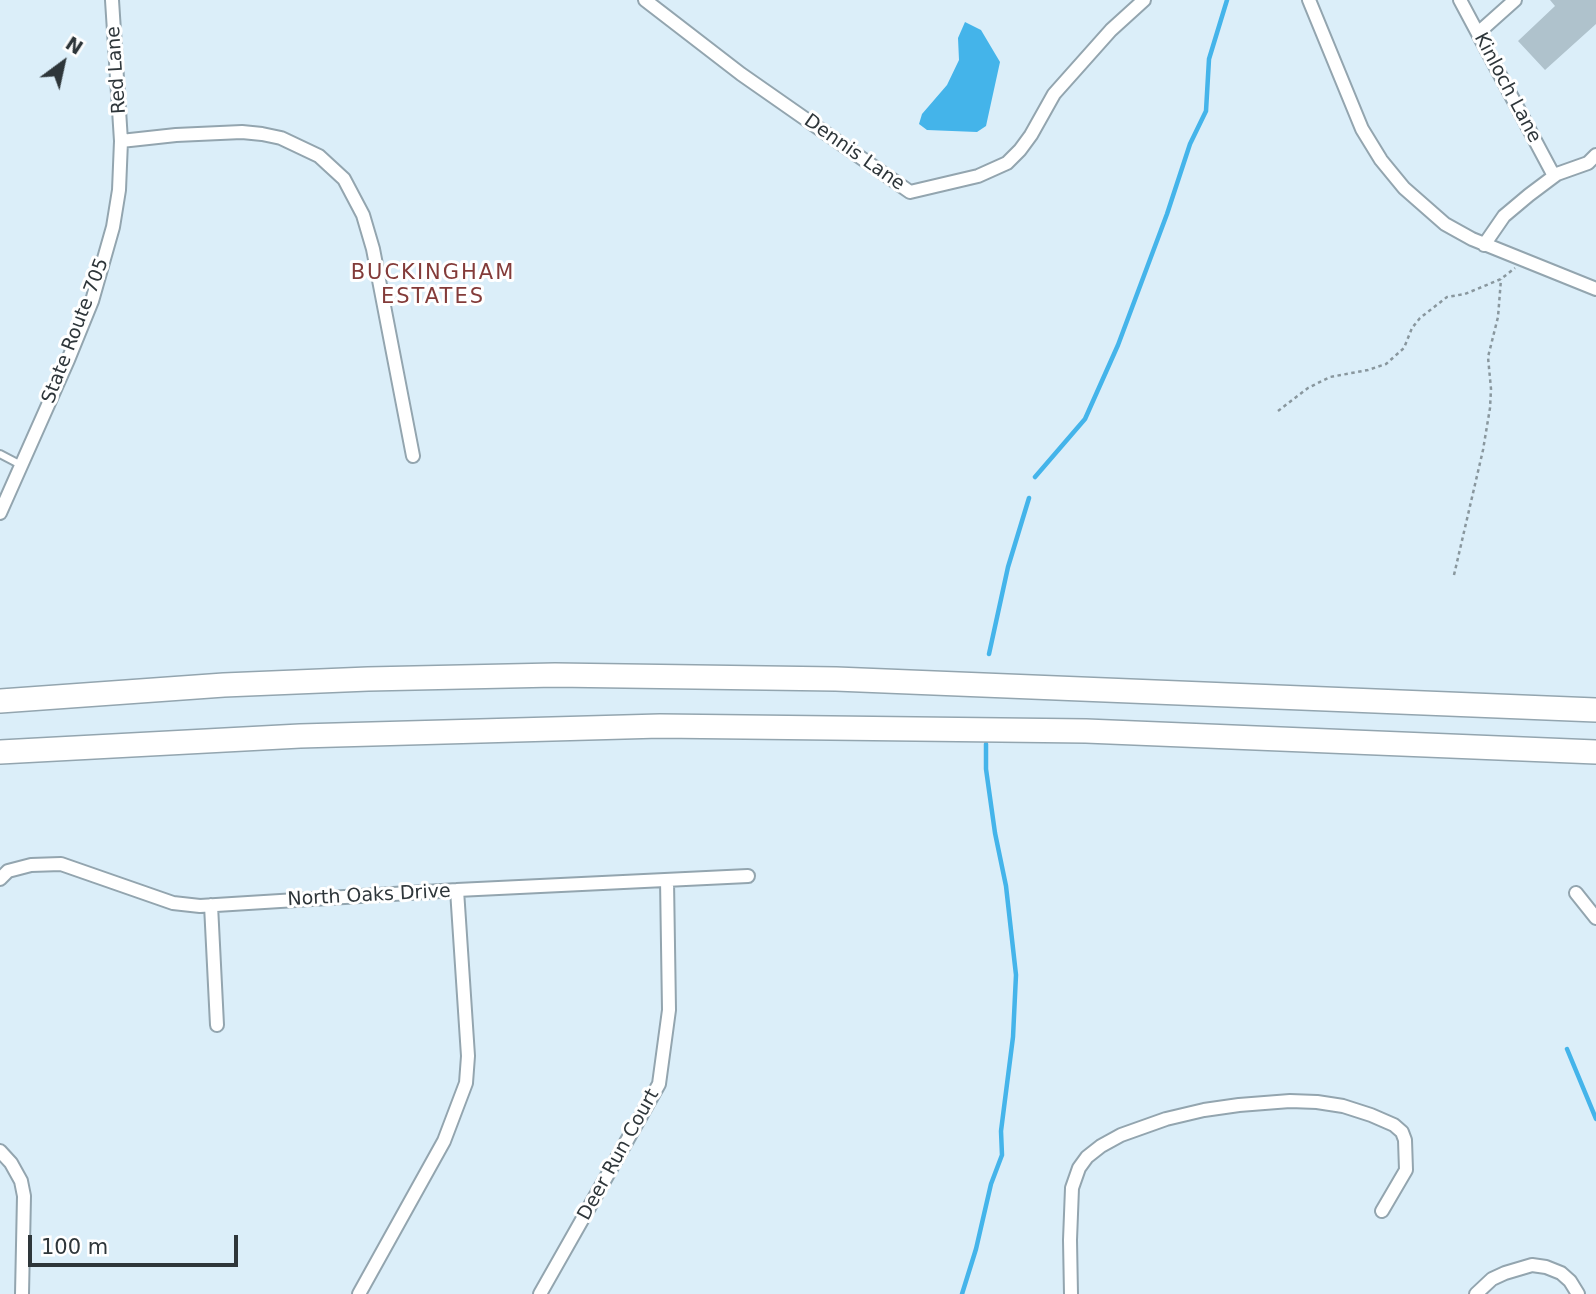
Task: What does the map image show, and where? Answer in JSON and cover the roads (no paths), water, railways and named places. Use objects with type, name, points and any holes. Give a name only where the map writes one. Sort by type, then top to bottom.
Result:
[{"type":"highway","points":[[0,701],[224,685],[568,675],[836,679],[1596,710]]},
{"type":"highway","points":[[0,752],[300,736],[660,726],[1086,731],[1596,752]]},
{"type":"street","name":"Red Lane","points":[[112,0],[121,141]]},
{"type":"street","name":"Dennis Lane","points":[[645,0],[741,74],[910,192],[978,176],[1007,163],[1031,135],[1054,94],[1111,30],[1144,0]]},
{"type":"street","points":[[1309,0],[1362,129],[1381,160],[1404,188],[1445,223],[1484,245],[1596,289]]},
{"type":"street","name":"Kinloch Lane","points":[[1460,0],[1554,176]]},
{"type":"street","points":[[1478,33],[1515,0]]},
{"type":"street","points":[[121,141],[176,135],[242,132],[262,134],[281,138],[319,156],[344,179],[363,215],[373,249],[413,456]]},
{"type":"street","name":"State Route 705","points":[[0,513],[68,360],[104,265],[119,190],[121,141]]},
{"type":"street","points":[[1484,245],[1504,216],[1554,176],[1588,163],[1596,155]]},
{"type":"street","name":"North Oaks Drive","points":[[0,879],[8,871],[31,865],[61,864],[173,903],[211,905],[748,876]]},
{"type":"street","name":"Deer Run Court","points":[[540,1294],[659,1084],[669,1010],[667,880]]},
{"type":"street","points":[[359,1294],[444,1142],[466,1083],[468,1056],[457,890]]},
{"type":"street","points":[[1576,893],[1596,918]]},
{"type":"street","points":[[211,905],[217,1025]]},
{"type":"street","points":[[1071,1294],[1072,1188],[1079,1168],[1087,1157],[1101,1146],[1121,1135],[1166,1119],[1204,1110],[1290,1101],[1343,1106],[1371,1115],[1394,1125],[1402,1132],[1405,1140],[1406,1170],[1382,1211]]},
{"type":"street","points":[[0,1150],[21,1181],[24,1196],[22,1294]]},
{"type":"street","points":[[1476,1294],[1492,1279],[1532,1265],[1561,1273],[1578,1294]]},
{"type":"lane","points":[[0,454],[21,465]]},
{"type":"water","points":[[965,22],[981,30],[1000,62],[986,126],[977,132],[927,130],[919,124],[922,114],[947,85],[959,60],[958,38]]},
{"type":"waterway","points":[[1035,477],[1085,419],[1118,345],[1190,144],[1206,111],[1209,59],[1227,0]]},
{"type":"waterway","points":[[989,654],[1008,567],[1029,498]]},
{"type":"waterway","points":[[962,1294],[991,1184],[1002,1155],[1001,1131],[1013,1037],[1016,975],[1006,886],[986,769],[986,744]]},
{"type":"waterway","points":[[1567,1049],[1596,1119]]},
{"type":"district","name":"BUCKINGHAM ESTATES","points":[[433,286]]}]
